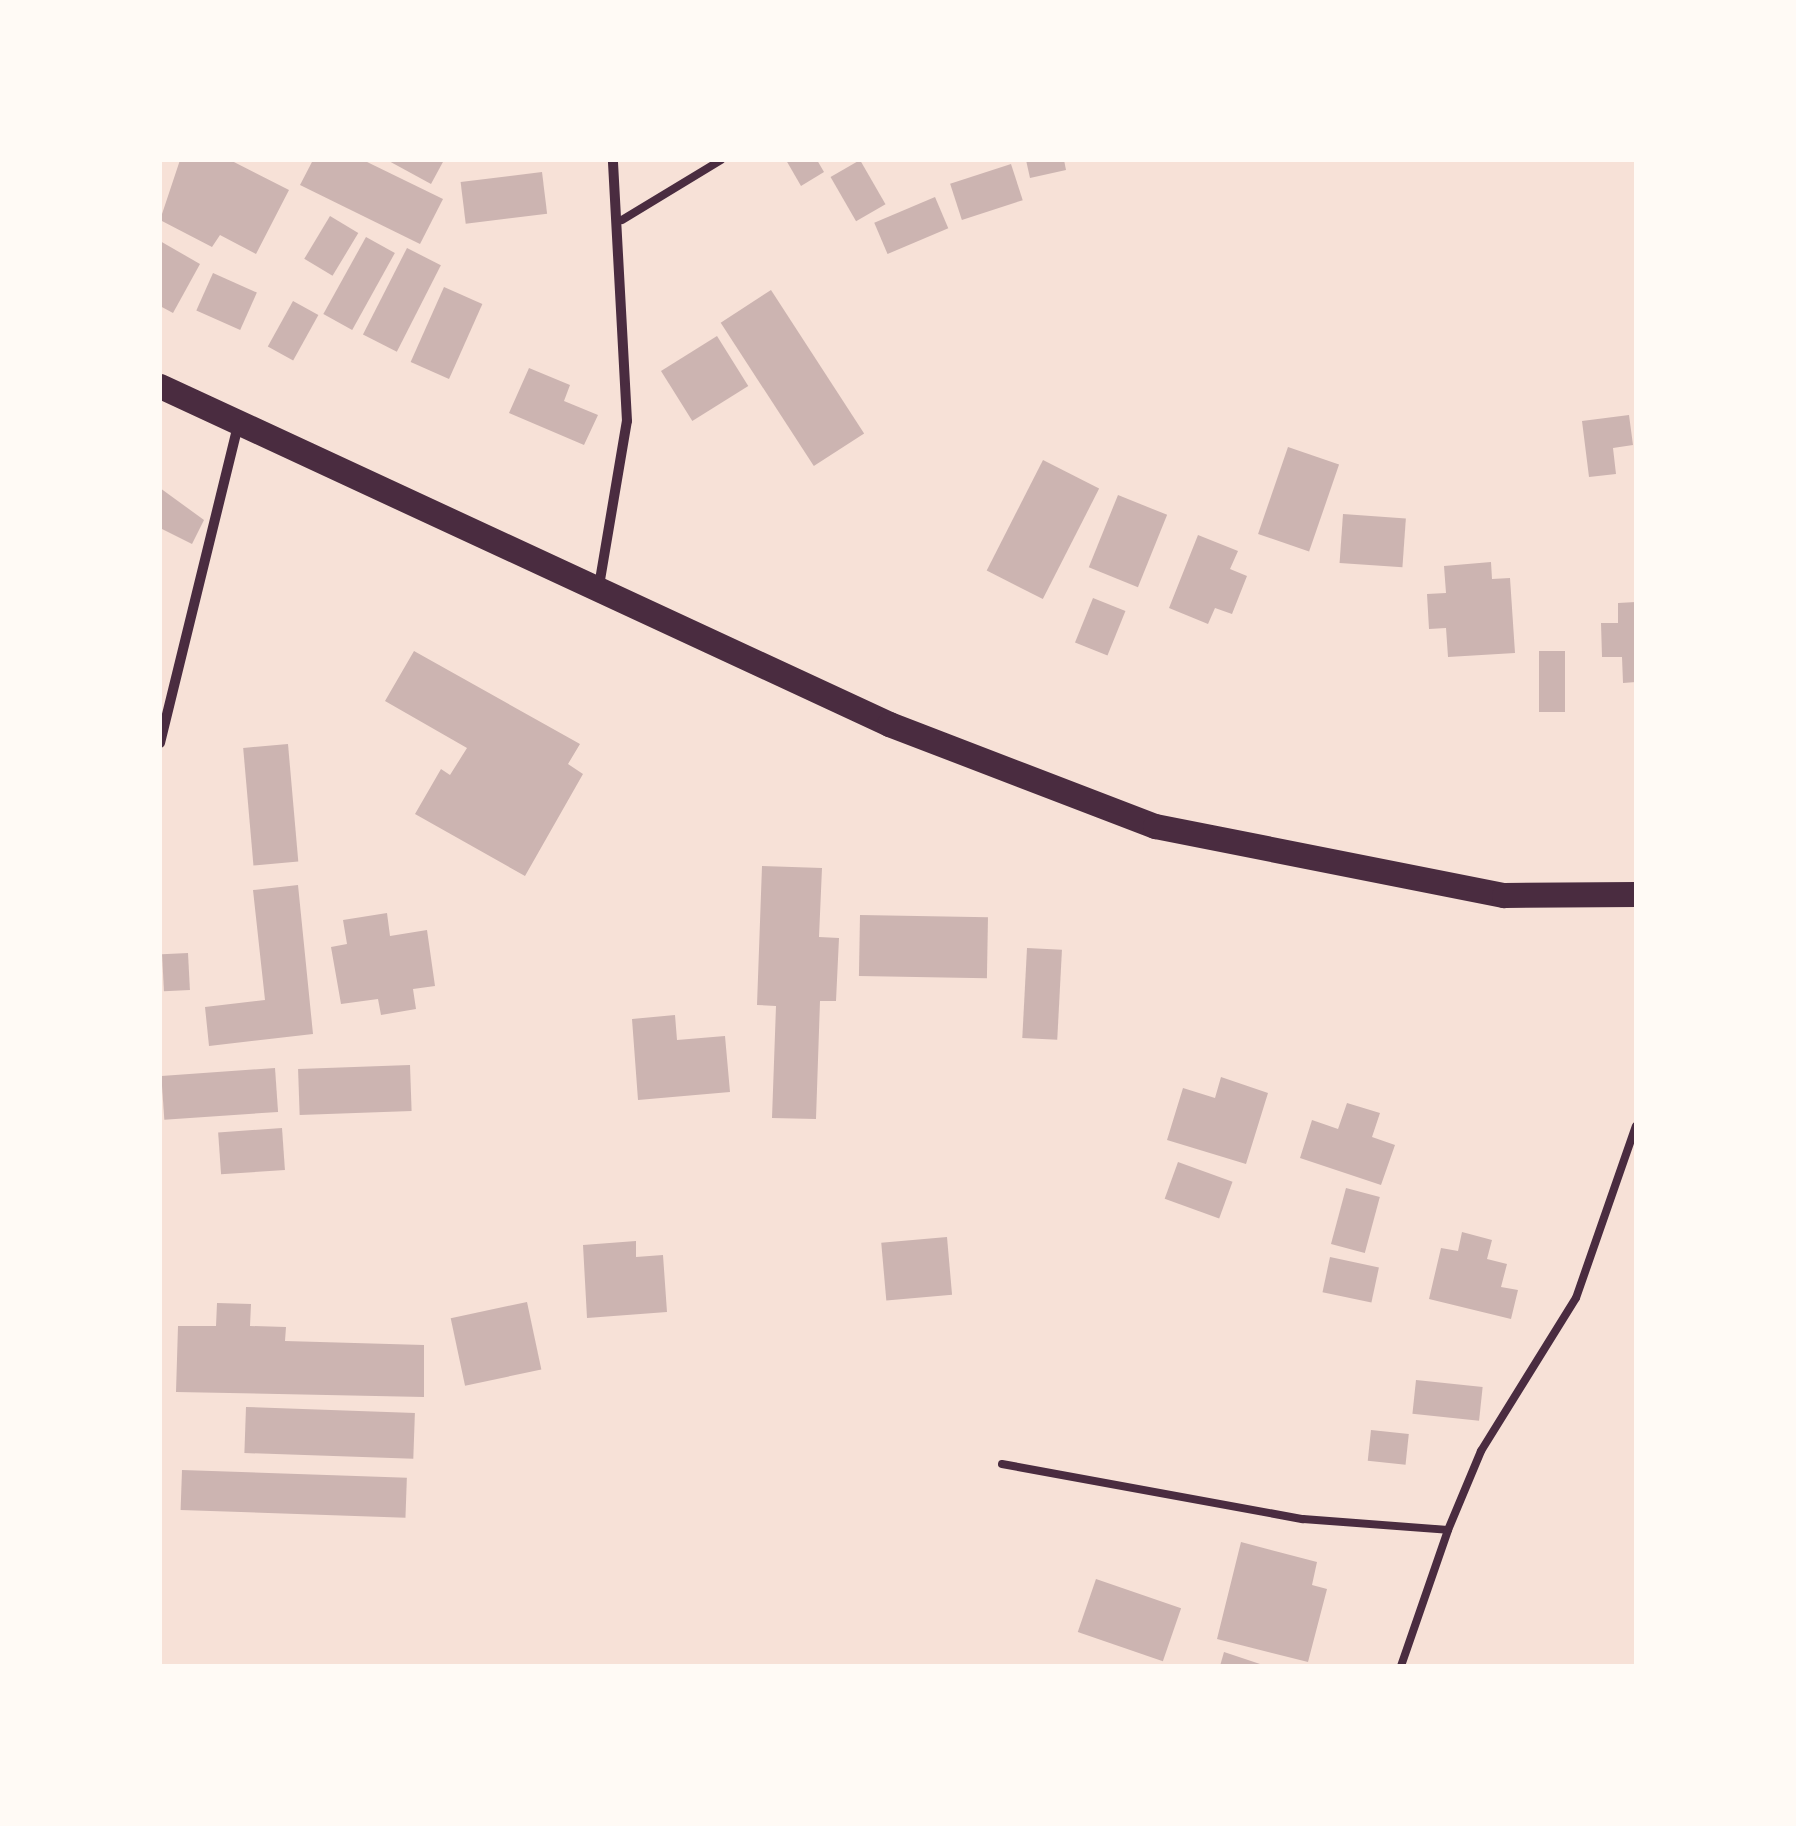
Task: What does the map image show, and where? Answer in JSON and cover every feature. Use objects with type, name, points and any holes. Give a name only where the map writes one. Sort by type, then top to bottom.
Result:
[{"type":"main road","points":[[160,386],[599,586],[889,724],[1155,826],[1504,895],[1636,894]]},
{"type":"street","points":[[599,586],[626,420],[622,220],[613,160]]},
{"type":"street","points":[[160,743],[240,421]]},
{"type":"lane","points":[[622,220],[721,160]]},
{"type":"lane","points":[[1402,1666],[1448,1530],[1482,1451],[1576,1298],[1636,1126]]},
{"type":"lane","points":[[1002,1464],[1302,1519],[1448,1530]]},
{"type":"building","points":[[180,160],[230,160],[289,190],[256,254],[220,235],[212,247],[160,220]]},
{"type":"building","points":[[313,160],[363,160],[443,199],[420,244],[300,185]]},
{"type":"building","points":[[387,160],[444,160],[431,184]]},
{"type":"building","points":[[786,160],[817,160],[824,172],[801,186]]},
{"type":"building","points":[[860,160],[886,204],[856,221],[831,177]]},
{"type":"building","points":[[1026,160],[1064,160],[1066,170],[1030,178]]},
{"type":"building","points":[[1011,164],[1023,200],[962,220],[950,184]]},
{"type":"building","points":[[542,172],[547,214],[466,224],[461,182]]},
{"type":"building","points":[[935,197],[948,228],[888,254],[874,223]]},
{"type":"building","points":[[330,216],[358,233],[333,276],[304,259]]},
{"type":"building","points":[[366,237],[395,253],[352,330],[323,314]]},
{"type":"building","points":[[160,241],[200,264],[173,313],[160,306]]},
{"type":"building","points":[[407,248],[441,265],[397,352],[363,334]]},
{"type":"building","points":[[213,273],[257,293],[240,330],[196,310]]},
{"type":"building","points":[[444,287],[482,304],[449,379],[411,362]]},
{"type":"building","points":[[771,290],[864,433],[814,466],[721,323]]},
{"type":"building","points":[[293,301],[318,315],[293,361],[268,346]]},
{"type":"building","points":[[717,336],[748,386],[692,421],[661,371]]},
{"type":"building","points":[[529,368],[570,385],[564,401],[598,415],[584,445],[509,413]]},
{"type":"building","points":[[1629,415],[1633,445],[1613,448],[1616,474],[1589,477],[1582,421]]},
{"type":"building","points":[[1288,447],[1339,465],[1309,552],[1258,534]]},
{"type":"building","points":[[1043,460],[1099,489],[1043,599],[987,570]]},
{"type":"building","points":[[160,488],[204,520],[192,544],[160,528]]},
{"type":"building","points":[[1118,495],[1167,515],[1138,587],[1089,567]]},
{"type":"building","points":[[1343,514],[1406,518],[1402,567],[1340,563]]},
{"type":"building","points":[[1198,535],[1238,551],[1230,569],[1247,576],[1232,614],[1215,608],[1208,624],[1169,608]]},
{"type":"building","points":[[1491,562],[1492,579],[1510,578],[1515,653],[1448,657],[1446,628],[1429,629],[1427,594],[1446,593],[1444,566]]},
{"type":"building","points":[[1093,598],[1125,611],[1107,656],[1075,643]]},
{"type":"building","points":[[1636,602],[1636,682],[1623,683],[1622,657],[1602,657],[1601,623],[1618,623],[1618,603]]},
{"type":"building","points":[[414,651],[580,744],[568,764],[583,774],[525,876],[415,814],[441,769],[450,775],[467,748],[385,701]]},
{"type":"building","points":[[1539,651],[1565,651],[1565,712],[1539,712]]},
{"type":"building","points":[[288,744],[298,862],[253,865],[243,748]]},
{"type":"building","points":[[762,866],[822,868],[819,937],[839,938],[836,1001],[820,1001],[816,1119],[772,1118],[776,1006],[757,1005]]},
{"type":"building","points":[[298,885],[313,1034],[209,1046],[205,1007],[265,1000],[253,890]]},
{"type":"building","points":[[387,913],[390,936],[427,930],[435,986],[413,989],[416,1009],[381,1015],[378,999],[341,1004],[331,947],[347,944],[343,920]]},
{"type":"building","points":[[860,915],[988,917],[987,978],[859,976]]},
{"type":"building","points":[[1027,948],[1062,950],[1057,1040],[1022,1038]]},
{"type":"building","points":[[188,953],[190,990],[164,991],[162,954]]},
{"type":"building","points":[[675,1015],[677,1040],[725,1036],[730,1092],[638,1100],[632,1019]]},
{"type":"building","points":[[410,1065],[412,1111],[300,1115],[298,1069]]},
{"type":"building","points":[[275,1068],[278,1112],[164,1120],[161,1076]]},
{"type":"building","points":[[1221,1077],[1268,1093],[1246,1164],[1167,1140],[1183,1088],[1215,1098]]},
{"type":"building","points":[[1347,1103],[1380,1113],[1372,1137],[1395,1145],[1381,1185],[1300,1158],[1312,1120],[1338,1129]]},
{"type":"building","points":[[282,1128],[285,1170],[221,1174],[218,1132]]},
{"type":"building","points":[[1178,1162],[1233,1182],[1219,1218],[1165,1199]]},
{"type":"building","points":[[1346,1188],[1380,1197],[1365,1253],[1331,1244]]},
{"type":"building","points":[[1462,1232],[1492,1240],[1487,1259],[1507,1264],[1501,1287],[1518,1290],[1511,1319],[1429,1299],[1441,1248],[1458,1251]]},
{"type":"building","points":[[947,1237],[952,1295],[886,1301],[881,1243]]},
{"type":"building","points":[[636,1241],[636,1257],[663,1255],[667,1312],[587,1318],[583,1245]]},
{"type":"building","points":[[1330,1257],[1379,1267],[1371,1303],[1323,1292]]},
{"type":"building","points":[[527,1302],[541,1369],[465,1386],[451,1318]]},
{"type":"building","points":[[217,1303],[251,1304],[250,1326],[286,1327],[285,1341],[424,1345],[424,1397],[176,1392],[178,1326],[216,1326]]},
{"type":"building","points":[[1416,1380],[1483,1387],[1479,1421],[1412,1414]]},
{"type":"building","points":[[246,1407],[415,1413],[413,1459],[244,1453]]},
{"type":"building","points":[[1371,1430],[1409,1434],[1406,1465],[1368,1461]]},
{"type":"building","points":[[182,1470],[407,1478],[405,1518],[181,1510]]},
{"type":"building","points":[[1241,1542],[1317,1562],[1312,1585],[1327,1589],[1308,1662],[1217,1639]]},
{"type":"building","points":[[1096,1579],[1181,1608],[1163,1661],[1078,1632]]},
{"type":"building","points":[[1224,1652],[1263,1665],[1263,1666],[1220,1666]]}]
